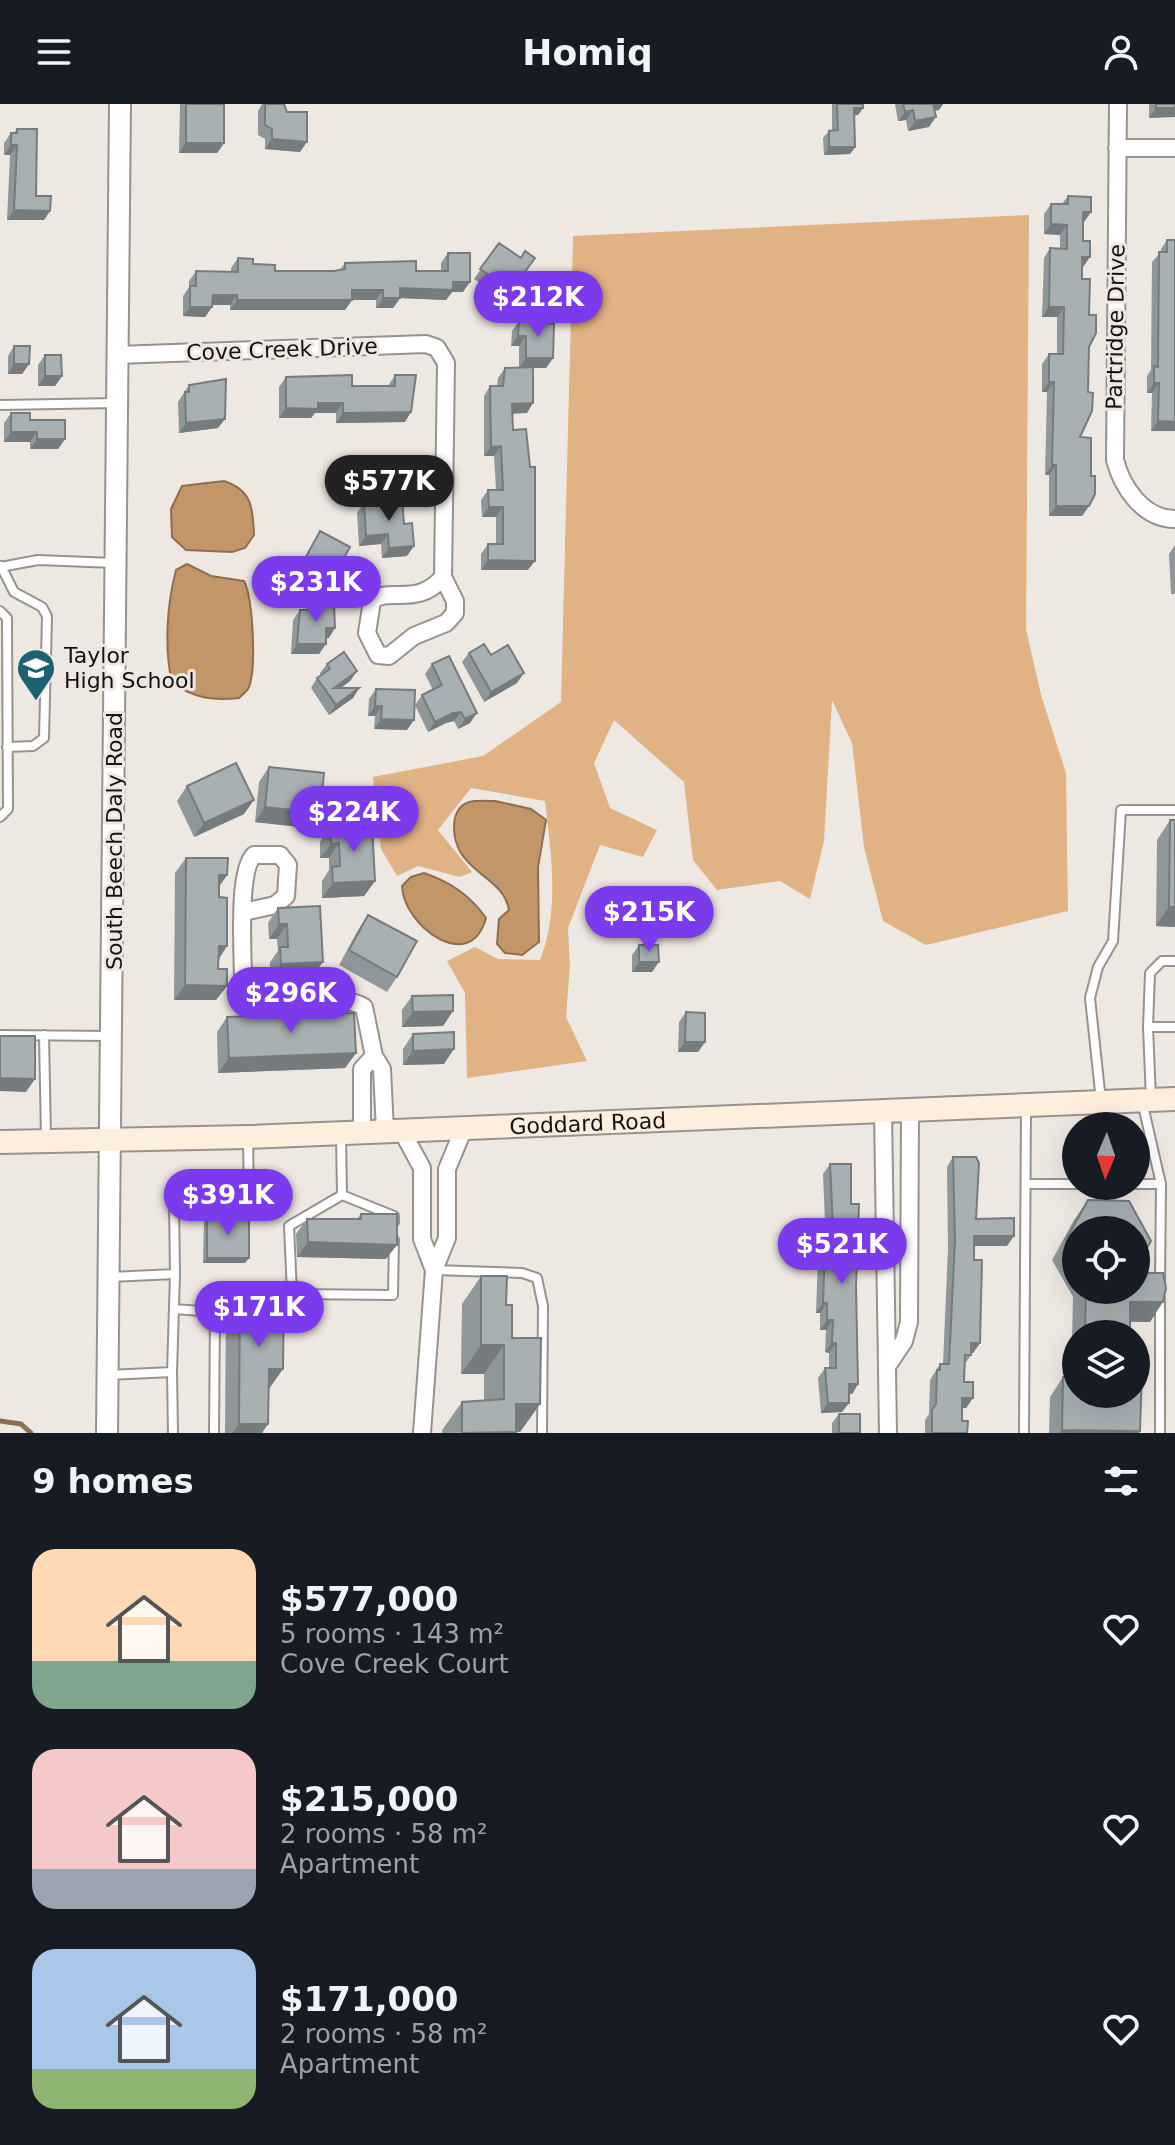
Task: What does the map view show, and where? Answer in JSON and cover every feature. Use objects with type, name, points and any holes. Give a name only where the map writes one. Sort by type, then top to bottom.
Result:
[{"type":"main road","name":"Goddard Road","points":[[0,1142],[248,1137],[1175,1099]]},
{"type":"street","name":"South Beech Daly Road","points":[[107,1433],[120,104]]},
{"type":"street","name":"Partridge Drive","points":[[1118,104],[1115,460],[1130,494],[1154,514],[1175,519]]},
{"type":"street","points":[[1117,148],[1175,148]]},
{"type":"street","name":"Cove Creek Drive","points":[[117,355],[426,344],[444,354],[443,577]]},
{"type":"street","points":[[443,577],[455,601],[452,619],[414,636],[389,656],[378,655],[367,633],[372,601],[381,596],[423,593],[443,577]]},
{"type":"street","points":[[244,912],[243,981],[251,998],[269,1005],[357,1003],[368,1014],[374,1056],[382,1069],[394,1131],[422,1168],[422,1239],[434,1270]]},
{"type":"street","points":[[352,1132],[362,1069],[374,1056]]},
{"type":"street","points":[[890,1362],[904,1341],[909,1322],[910,1110]]},
{"type":"street","points":[[883,1111],[884,1326],[890,1362],[888,1433]]},
{"type":"street","points":[[422,1433],[434,1270],[447,1238],[447,1169],[464,1128]]},
{"type":"lane","points":[[0,405],[117,403]]},
{"type":"lane","points":[[7,747],[33,746],[44,738],[47,616],[42,607],[14,592],[1,567],[38,560],[81,559],[116,563]]},
{"type":"lane","points":[[0,611],[7,618],[8,809],[0,817]]},
{"type":"lane","points":[[1101,1102],[1090,998],[1098,967],[1113,941],[1121,810],[1175,810]]},
{"type":"lane","points":[[1160,1433],[1161,1184],[1146,1100],[1148,1027],[1150,973],[1162,961],[1175,961]]},
{"type":"lane","points":[[1148,1027],[1175,1027]]},
{"type":"lane","points":[[0,1035],[112,1036]]},
{"type":"lane","points":[[44,1035],[46,1141]]},
{"type":"lane","points":[[1024,1433],[1026,1104]]},
{"type":"lane","points":[[342,1195],[352,1132]]},
{"type":"lane","points":[[173,1433],[174,1203],[249,1200],[248,1137]]},
{"type":"lane","points":[[1027,1184],[1062,1184]]},
{"type":"lane","points":[[1150,1184],[1161,1184]]},
{"type":"lane","points":[[342,1195],[394,1216],[393,1295],[292,1294],[289,1226],[342,1195]]},
{"type":"lane","points":[[434,1270],[522,1273],[537,1278],[543,1306],[542,1433]]},
{"type":"lane","points":[[110,1277],[175,1274]]},
{"type":"lane","points":[[174,1309],[215,1312],[214,1433]]},
{"type":"lane","points":[[108,1375],[172,1372]]},
{"type":"shaded area","points":[[1029,215],[1026,629],[1041,695],[1066,773],[1068,911],[926,945],[883,921],[864,847],[852,743],[832,700],[824,841],[810,899],[780,881],[717,890],[693,860],[684,782],[614,720],[594,763],[610,808],[657,830],[643,857],[600,845],[568,928],[570,964],[566,1017],[587,1061],[467,1078],[465,993],[447,961],[475,947],[498,959],[540,960],[552,902],[545,801],[471,788],[438,830],[472,872],[460,877],[418,866],[397,876],[381,849],[373,777],[483,756],[561,702],[573,236]]},
{"type":"shaded area","points":[[224,481],[246,495],[253,516],[254,535],[245,548],[232,552],[186,550],[172,537],[171,509],[182,486]]},
{"type":"shaded area","points":[[187,564],[211,576],[244,581],[252,618],[253,651],[251,680],[248,689],[239,698],[204,697],[172,683],[167,641],[170,597],[176,570]]},
{"type":"shaded area","points":[[472,801],[495,801],[531,809],[546,820],[538,867],[539,942],[522,955],[505,953],[497,944],[499,919],[509,910],[506,901],[502,893],[467,861],[458,847],[454,832],[455,817],[463,806]]},
{"type":"shaded area","points":[[424,873],[459,890],[480,910],[486,918],[478,935],[466,943],[453,944],[425,929],[413,916],[402,886],[411,877]]},
{"type":"building","points":[[186,104],[224,104],[224,143],[186,143]]},
{"type":"building","points":[[265,104],[284,104],[287,112],[307,112],[307,142],[272,139],[272,129],[265,125]]},
{"type":"building","points":[[837,104],[863,104],[863,108],[854,108],[855,147],[829,147],[829,131],[838,130]]},
{"type":"building","points":[[903,104],[933,104],[936,117],[915,121],[913,110],[905,112]]},
{"type":"building","points":[[1156,104],[1175,104],[1175,108],[1156,108]]},
{"type":"building","points":[[17,129],[37,129],[36,196],[51,196],[50,211],[14,210],[17,145],[11,145],[11,133],[17,133]]},
{"type":"building","points":[[1068,196],[1091,197],[1091,212],[1083,212],[1083,241],[1090,241],[1090,257],[1082,257],[1082,279],[1090,279],[1089,315],[1096,315],[1096,333],[1089,347],[1088,392],[1093,393],[1092,411],[1080,437],[1091,438],[1091,476],[1095,476],[1095,494],[1089,506],[1056,506],[1056,465],[1052,465],[1054,382],[1049,382],[1049,354],[1063,354],[1064,307],[1049,307],[1050,248],[1067,249],[1067,225],[1051,224],[1051,204],[1068,204]]},
{"type":"building","points":[[1167,240],[1175,240],[1175,422],[1158,421],[1159,383],[1154,383],[1154,366],[1158,367],[1159,252],[1167,252]]},
{"type":"building","points":[[499,243],[521,258],[525,251],[535,258],[516,284],[523,288],[510,306],[490,292],[498,281],[480,269]]},
{"type":"building","points":[[448,253],[470,253],[470,282],[453,282],[453,290],[400,288],[400,298],[383,298],[383,290],[352,290],[352,300],[237,300],[237,295],[213,295],[212,307],[190,307],[190,286],[196,286],[196,271],[238,272],[238,258],[253,259],[253,264],[275,265],[275,271],[334,271],[345,269],[345,263],[416,261],[416,271],[448,271]]},
{"type":"building","points":[[519,321],[554,324],[553,358],[526,358],[526,336],[518,336]]},
{"type":"building","points":[[14,346],[30,346],[29,364],[14,364]]},
{"type":"building","points":[[45,355],[61,355],[62,376],[45,376]]},
{"type":"building","points":[[533,367],[533,403],[512,404],[513,430],[526,429],[530,467],[535,467],[535,561],[488,560],[488,544],[503,544],[503,507],[489,507],[488,490],[503,490],[501,446],[491,447],[490,386],[503,386],[505,368]]},
{"type":"building","points":[[352,375],[352,386],[395,386],[395,375],[416,375],[411,412],[343,413],[343,403],[318,403],[318,409],[286,408],[286,377]]},
{"type":"building","points":[[226,379],[225,419],[186,423],[185,392],[189,392],[189,385]]},
{"type":"building","points":[[11,413],[30,413],[30,420],[65,420],[65,439],[37,439],[37,432],[11,432]]},
{"type":"building","points":[[402,499],[404,524],[412,523],[414,546],[389,548],[388,534],[366,536],[364,503]]},
{"type":"building","points":[[320,531],[350,547],[340,565],[346,569],[334,590],[317,580],[321,574],[302,564]]},
{"type":"building","points":[[315,604],[334,604],[335,628],[326,628],[326,644],[297,644],[300,610],[315,610]]},
{"type":"building","points":[[484,644],[491,655],[508,645],[524,673],[491,692],[469,653]]},
{"type":"building","points":[[344,652],[357,671],[334,688],[359,688],[336,705],[317,678],[330,669],[327,664]]},
{"type":"building","points":[[449,656],[477,713],[465,719],[461,712],[453,713],[435,722],[422,695],[442,685],[432,664]]},
{"type":"building","points":[[376,689],[415,690],[414,720],[381,719],[382,706],[375,706]]},
{"type":"building","points":[[236,763],[254,800],[204,823],[187,786]]},
{"type":"building","points":[[269,767],[324,773],[320,813],[265,807]]},
{"type":"building","points":[[1170,820],[1175,820],[1175,907],[1169,907]]},
{"type":"building","points":[[372,825],[375,881],[333,883],[332,867],[340,866],[339,843],[331,844],[330,827]]},
{"type":"building","points":[[186,858],[228,858],[227,875],[219,875],[219,897],[227,898],[227,946],[219,946],[218,969],[227,969],[227,986],[185,985]]},
{"type":"building","points":[[320,906],[323,962],[281,964],[280,947],[288,947],[287,924],[279,924],[278,908]]},
{"type":"building","points":[[368,915],[417,941],[397,977],[349,950]]},
{"type":"building","points":[[639,945],[658,945],[659,962],[639,962]]},
{"type":"building","points":[[453,995],[453,1011],[413,1012],[412,996]]},
{"type":"building","points":[[686,1012],[705,1013],[705,1042],[685,1042]]},
{"type":"building","points":[[354,1013],[356,1053],[229,1058],[227,1017]]},
{"type":"building","points":[[454,1032],[454,1049],[413,1051],[413,1034]]},
{"type":"building","points":[[0,1036],[35,1036],[35,1079],[0,1078]]},
{"type":"building","points":[[953,1157],[976,1157],[979,1163],[976,1219],[1014,1218],[1014,1236],[974,1236],[974,1260],[982,1260],[980,1343],[971,1343],[971,1355],[965,1355],[964,1382],[973,1382],[973,1398],[962,1398],[962,1421],[968,1421],[967,1433],[932,1433],[937,1370],[940,1370],[940,1364],[949,1364],[955,1240]]},
{"type":"building","points":[[830,1164],[851,1164],[851,1204],[859,1204],[856,1287],[858,1384],[849,1384],[849,1403],[828,1403],[825,1368],[836,1368],[836,1343],[832,1343],[833,1320],[827,1320],[827,1303],[823,1303],[825,1247],[834,1247]]},
{"type":"building","points":[[1088,1200],[1129,1201],[1137,1216],[1079,1216]]},
{"type":"building","points":[[361,1214],[397,1214],[397,1245],[308,1242],[307,1219],[361,1219]]},
{"type":"building","points":[[207,1216],[249,1216],[249,1258],[207,1258]]},
{"type":"building","points":[[1150,1273],[1163,1273],[1166,1288],[1163,1302],[1150,1302]]},
{"type":"building","points":[[481,1276],[507,1276],[506,1305],[512,1305],[512,1338],[541,1338],[540,1404],[516,1404],[516,1432],[462,1433],[462,1402],[504,1399],[504,1345],[481,1345]]},
{"type":"building","points":[[240,1286],[284,1286],[283,1369],[269,1369],[268,1424],[239,1424]]},
{"type":"building","points":[[1086,1304],[1130,1304],[1130,1320],[1085,1320]]},
{"type":"building","points":[[1062,1408],[1141,1408],[1140,1431],[1062,1430]]},
{"type":"building","points":[[839,1414],[860,1414],[860,1433],[839,1433]]},
{"type":"waterway","points":[[0,1421],[21,1424],[31,1433]]},
{"type":"place","name":"Taylor High School","points":[[36,702]]}]
